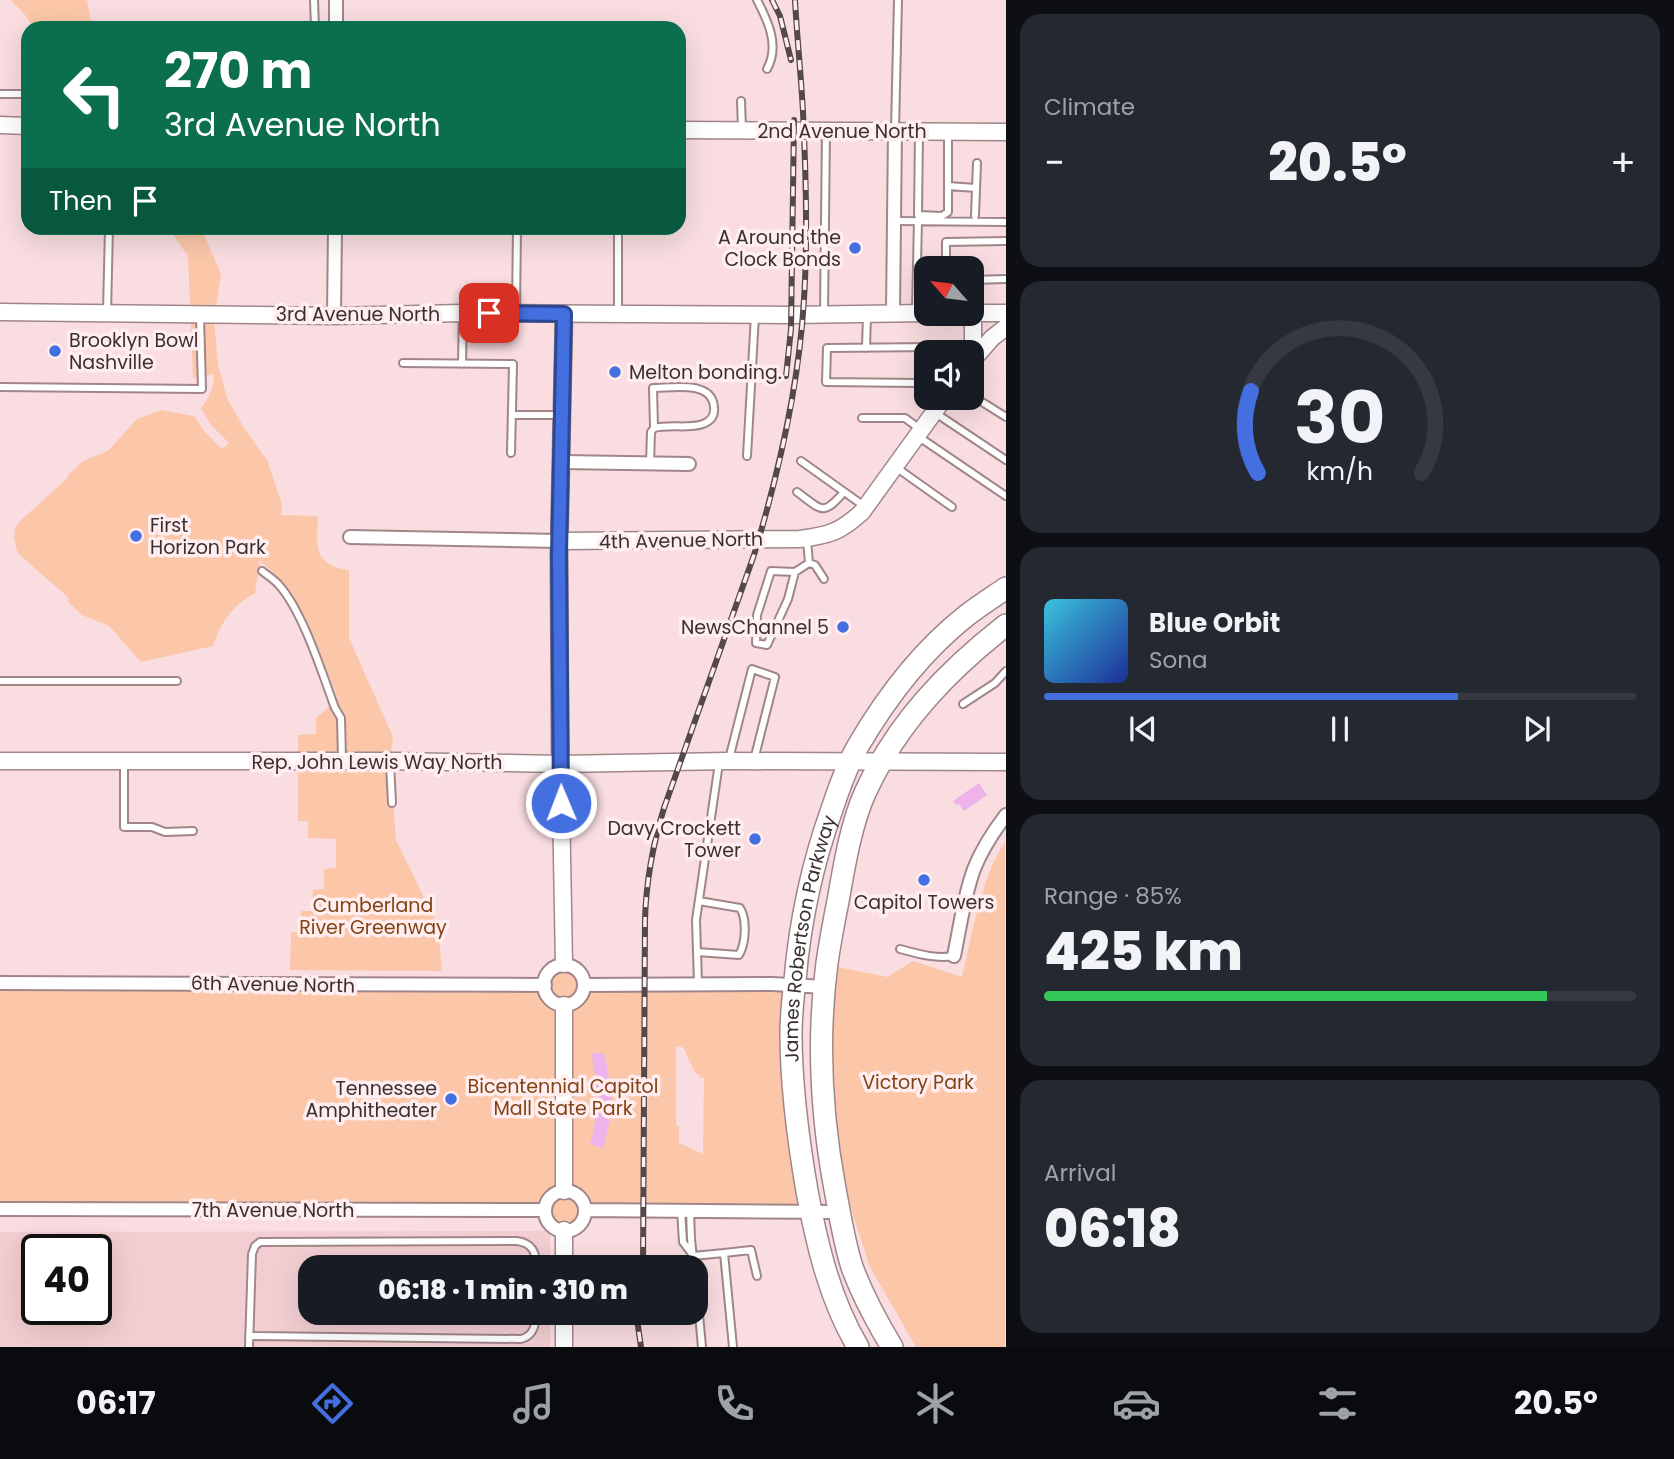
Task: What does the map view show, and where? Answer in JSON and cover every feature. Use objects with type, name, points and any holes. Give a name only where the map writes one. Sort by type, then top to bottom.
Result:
[{"type":"main road","name":"James Robertson Parkway","points":[[858,1347],[830,1286],[801,1159],[793,1085],[791,1032],[801,927],[824,831],[857,747],[887,702],[925,654],[966,615],[1006,588]]},
{"type":"main road","name":"James Robertson Parkway","points":[[892,1347],[877,1322],[852,1267],[830,1166],[822,1093],[821,1040],[827,962],[856,814],[881,761],[902,728],[930,693],[971,652],[1006,625]]},
{"type":"street","points":[[336,0],[336,21]]},
{"type":"street","points":[[0,125],[21,125]]},
{"type":"street","name":"2nd Avenue North","points":[[686,130],[1006,132]]},
{"type":"street","points":[[893,312],[895,130]]},
{"type":"street","points":[[334,316],[335,235]]},
{"type":"street","name":"3rd Avenue North","points":[[0,312],[334,316],[463,313],[755,315],[914,313]]},
{"type":"street","points":[[984,313],[1006,313]]},
{"type":"street","points":[[564,314],[560,541],[564,964]]},
{"type":"street","points":[[984,347],[1006,327]]},
{"type":"street","name":"4th Avenue North","points":[[350,537],[560,541],[806,538],[825,535],[846,526],[866,507],[934,412]]},
{"type":"street","points":[[562,462],[689,464]]},
{"type":"street","name":"Rep. John Lewis Way North","points":[[0,761],[561,764],[724,761],[1006,762]]},
{"type":"street","points":[[954,956],[967,890],[975,867],[990,837],[1006,816]]},
{"type":"street","points":[[564,964],[578,970],[584,985],[580,998],[564,1005],[551,999],[545,985],[550,971],[564,964]]},
{"type":"street","name":"6th Avenue North","points":[[0,983],[545,985]]},
{"type":"street","points":[[584,985],[698,983],[825,987]]},
{"type":"street","points":[[564,1005],[564,1191]]},
{"type":"street","points":[[564,1191],[579,1197],[585,1210],[583,1220],[570,1230],[558,1229],[551,1224],[545,1210],[553,1196],[564,1191]]},
{"type":"street","name":"7th Avenue North","points":[[0,1209],[545,1210]]},
{"type":"street","points":[[585,1210],[839,1212]]},
{"type":"street","points":[[564,1230],[564,1255]]},
{"type":"street","points":[[564,1325],[564,1347]]},
{"type":"lane","points":[[314,0],[315,21]]},
{"type":"lane","points":[[757,0],[769,23],[771,34],[772,57],[767,69]]},
{"type":"lane","points":[[895,130],[898,0]]},
{"type":"lane","points":[[0,94],[21,94]]},
{"type":"lane","points":[[741,101],[742,130]]},
{"type":"lane","points":[[824,314],[826,131]]},
{"type":"lane","points":[[919,131],[919,256]]},
{"type":"lane","points":[[894,221],[942,216],[948,212],[948,131]]},
{"type":"lane","points":[[975,216],[977,163]]},
{"type":"lane","points":[[948,186],[976,188]]},
{"type":"lane","points":[[918,218],[1006,222]]},
{"type":"lane","points":[[107,312],[109,235]]},
{"type":"lane","points":[[516,313],[517,235]]},
{"type":"lane","points":[[618,235],[618,314]]},
{"type":"lane","points":[[946,256],[946,242],[1006,241]]},
{"type":"lane","points":[[984,280],[1006,279]]},
{"type":"lane","points":[[462,363],[463,313]]},
{"type":"lane","points":[[866,348],[867,313]]},
{"type":"lane","points":[[0,387],[202,389],[200,314]]},
{"type":"lane","points":[[747,456],[755,315]]},
{"type":"lane","points":[[914,347],[827,348],[826,382],[914,383]]},
{"type":"lane","points":[[403,363],[513,363],[511,453]]},
{"type":"lane","points":[[650,464],[651,432],[654,428],[653,388],[698,388],[714,402],[715,412],[706,423],[698,426],[664,425],[654,428]]},
{"type":"lane","points":[[984,403],[1006,417]]},
{"type":"lane","points":[[934,412],[1006,460]]},
{"type":"lane","points":[[512,415],[563,415]]},
{"type":"lane","points":[[862,418],[905,418],[920,433],[1006,496]]},
{"type":"lane","points":[[802,461],[866,507]]},
{"type":"lane","points":[[896,467],[952,507]]},
{"type":"lane","points":[[797,492],[820,509],[826,509],[844,492]]},
{"type":"lane","points":[[806,538],[809,563]]},
{"type":"lane","points":[[795,572],[788,599],[767,645],[756,643],[757,615],[771,570],[795,572],[809,563]]},
{"type":"lane","points":[[809,563],[815,565],[824,579]]},
{"type":"lane","points":[[262,571],[280,586],[305,629],[341,718],[342,761]]},
{"type":"lane","points":[[698,983],[696,920],[699,901],[724,761],[752,669],[775,677],[753,761]]},
{"type":"lane","points":[[963,704],[995,683],[1006,671]]},
{"type":"lane","points":[[0,681],[177,681]]},
{"type":"lane","points":[[124,761],[124,827],[152,827],[165,832],[193,831]]},
{"type":"lane","points":[[390,761],[392,803]]},
{"type":"lane","points":[[697,952],[739,955],[743,949],[744,915],[740,908],[699,901]]},
{"type":"lane","points":[[900,949],[928,957],[954,956]]},
{"type":"lane","points":[[686,1210],[693,1255]]},
{"type":"lane","points":[[249,1347],[252,1254],[260,1242],[517,1241],[531,1246],[535,1255]]},
{"type":"lane","points":[[703,1255],[751,1250],[757,1276]]},
{"type":"lane","points":[[724,1253],[733,1347]]},
{"type":"lane","points":[[249,1336],[521,1339],[527,1338],[535,1325]]},
{"type":"lane","points":[[700,1325],[702,1347]]},
{"type":"shaded area","points":[[979,783],[987,795],[964,811],[959,804],[956,805],[953,801]]},
{"type":"shaded area","points":[[591,1053],[604,1053],[609,1078],[611,1112],[603,1148],[590,1144],[596,1099]]},
{"type":"shaded area","points":[[550,1231],[550,1255],[298,1255],[298,1325],[550,1325],[550,1347],[0,1347],[0,1232]]},
{"type":"green space","points":[[11,0],[87,0],[92,21],[29,21]]},
{"type":"green space","name":"Cumberland River Greenway","points":[[173,235],[204,235],[221,274],[214,320],[218,365],[227,398],[267,460],[282,504],[281,515],[318,516],[319,552],[328,563],[349,570],[349,638],[393,737],[390,761],[396,840],[434,918],[442,971],[290,970],[291,932],[301,932],[301,911],[312,911],[313,890],[324,889],[324,869],[336,868],[336,839],[308,838],[308,821],[298,821],[298,735],[316,734],[316,718],[338,699],[299,606],[275,574],[260,561],[255,593],[229,615],[213,646],[141,662],[109,626],[82,615],[67,601],[69,598],[17,551],[14,538],[20,521],[83,461],[108,451],[137,419],[161,410],[194,416],[222,449],[229,443],[211,425],[201,408],[210,392],[214,374],[193,378],[188,256]]},
{"type":"green space","name":"Victory Park","points":[[1005,842],[1005,1347],[916,1347],[869,1265],[837,1164],[829,1074],[837,967],[888,977],[913,961],[962,977],[983,889]]},
{"type":"green space","name":"Bicentennial Capitol Mall State Park","points":[[570,965],[578,970],[583,981],[794,984],[811,1212],[586,1210],[577,1225],[565,1230],[553,1225],[545,1210],[0,1210],[0,983],[545,982],[551,971]],"holes":[[[676,1046],[682,1047],[695,1073],[704,1078],[703,1154],[679,1143],[679,1126],[676,1126]]]},
{"type":"railway","points":[[772,0],[780,16],[791,60]]},
{"type":"railway","points":[[643,1255],[645,920],[651,863],[664,808],[754,555],[772,492],[798,364],[804,299],[806,205],[795,0]]},
{"type":"railway","points":[[786,376],[791,329],[794,120]]},
{"type":"railway","points":[[638,1325],[641,1347]]},
{"type":"place","name":"A Around the Clock Bonds","points":[[855,248]]},
{"type":"place","name":"Brooklyn Bowl Nashville","points":[[55,351]]},
{"type":"place","name":"Melton bonding.","points":[[615,372]]},
{"type":"place","name":"First Horizon Park","points":[[136,536]]},
{"type":"place","name":"NewsChannel 5","points":[[843,627]]},
{"type":"place","name":"Davy Crockett Tower","points":[[755,839]]},
{"type":"place","name":"Capitol Towers","points":[[924,880]]},
{"type":"place","name":"Tennessee Amphitheater","points":[[451,1099]]},
{"type":"route","points":[[489,313],[564,314],[559,554],[561,803]]}]
